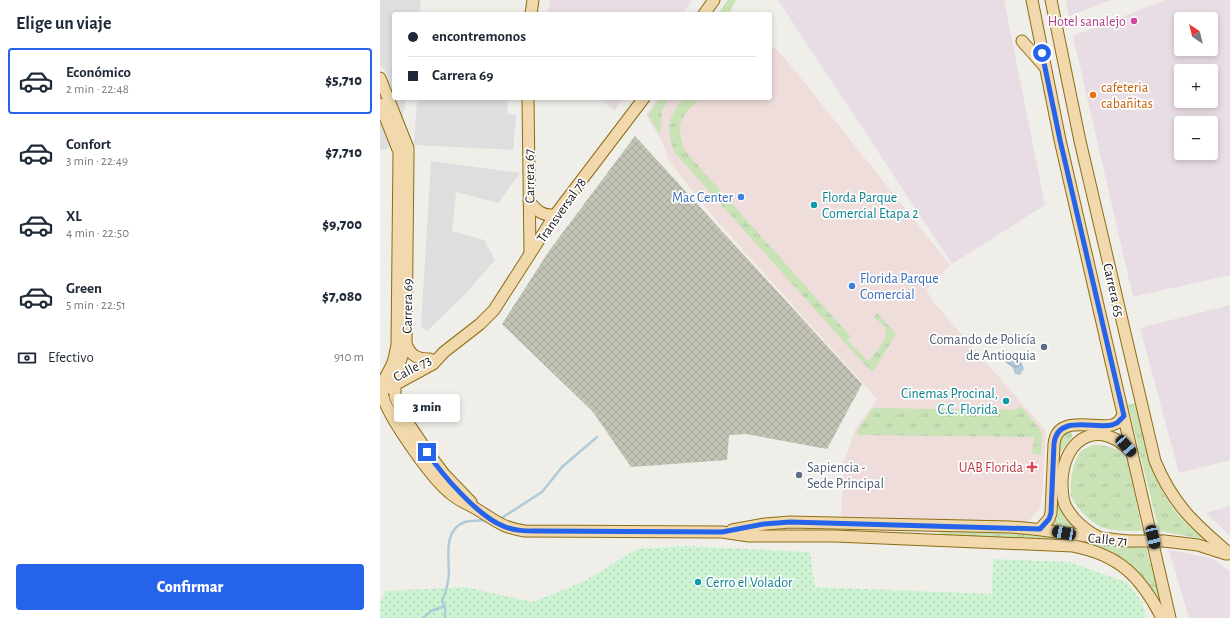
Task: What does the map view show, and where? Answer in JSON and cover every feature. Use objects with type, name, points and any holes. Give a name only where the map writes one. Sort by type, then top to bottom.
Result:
[{"type":"main road","points":[[531,12],[533,0]]},
{"type":"main road","points":[[705,12],[714,0]]},
{"type":"main road","name":"Carrera 65","points":[[1032,0],[1045,66],[1170,618]]},
{"type":"main road","name":"Carrera 65","points":[[1051,0],[1080,141],[1155,461],[1168,488],[1185,513],[1230,555]]},
{"type":"main road","points":[[1022,41],[1045,66]]},
{"type":"main road","name":"Carrera 69","points":[[380,78],[408,148],[409,192],[406,344],[394,381],[396,401],[424,454],[448,492],[498,524]]},
{"type":"main road","name":"Carrera 67","points":[[528,100],[530,254]]},
{"type":"main road","name":"Transversal 78","points":[[480,324],[494,310],[555,215],[642,100]]},
{"type":"main road","name":"Carrera 69","points":[[380,104],[399,152],[397,344],[394,360],[381,388],[384,408],[424,454]]},
{"type":"main road","points":[[530,201],[539,212],[548,216],[555,215]]},
{"type":"main road","name":"Calle 73","points":[[394,381],[433,364],[444,352],[480,324]]},
{"type":"main road","points":[[406,344],[408,350],[415,357],[430,359]]},
{"type":"main road","name":"Calle 73","points":[[381,388],[444,352]]},
{"type":"main road","points":[[1040,529],[1049,519],[1051,513],[1054,440],[1057,434],[1065,427],[1077,424],[1112,425],[1117,423],[1124,416]]},
{"type":"main road","points":[[1092,425],[1088,432],[1069,452],[1064,464],[1063,498],[1068,510],[1074,518],[1100,539]]},
{"type":"main road","points":[[1065,427],[1075,432],[1079,441]]},
{"type":"main road","points":[[1079,441],[1089,436],[1108,436],[1120,441],[1134,455]]},
{"type":"main road","name":"Calle 71","points":[[722,532],[780,522],[1040,529],[1100,539],[1164,541],[1198,545],[1230,555]]},
{"type":"main road","name":"Calle 71","points":[[498,524],[514,529],[537,531],[722,532],[749,536],[817,536],[1059,545],[1087,549],[1114,559],[1132,572],[1140,582],[1162,618]]},
{"type":"main road","points":[[817,536],[826,524]]},
{"type":"shaded area","points":[[380,0],[421,0],[420,12],[392,12],[392,90],[386,72],[380,65]]},
{"type":"shaded area","points":[[550,0],[692,0],[683,12],[548,12]]},
{"type":"shaded area","points":[[778,0],[1004,0],[1045,205],[952,264]]},
{"type":"shaded area","points":[[1066,0],[1111,0],[1069,16]]},
{"type":"shaded area","points":[[1165,0],[1230,0],[1230,275],[1133,297],[1073,36]]},
{"type":"shaded area","name":"Florida Parque Comercial","points":[[772,46],[784,57],[950,265],[926,290],[936,305],[1046,431],[1042,498],[1038,511],[1028,522],[841,516],[844,462],[855,430],[877,399],[718,222],[668,160],[664,145],[646,115],[657,100],[772,100]]},
{"type":"shaded area","points":[[396,100],[406,100],[402,120]]},
{"type":"shaded area","points":[[417,100],[508,100],[507,114],[516,115],[513,150],[414,145]]},
{"type":"shaded area","points":[[601,100],[622,100],[615,111]]},
{"type":"shaded area","points":[[380,120],[389,143],[388,149],[380,150]]},
{"type":"shaded area","points":[[635,136],[862,384],[827,449],[746,434],[729,435],[727,460],[631,467],[593,412],[502,324],[549,251]]},
{"type":"shaded area","points":[[431,161],[520,173],[498,203],[456,192],[452,231],[484,240],[495,260],[465,294],[427,331],[421,326]]},
{"type":"shaded area","points":[[1230,305],[1230,460],[1179,473],[1140,328]]},
{"type":"shaded area","points":[[1230,506],[1230,536],[1206,513]]},
{"type":"shaded area","points":[[1169,550],[1211,558],[1230,571],[1230,618],[1189,618]]},
{"type":"green space","points":[[728,0],[736,0],[730,12],[719,12]]},
{"type":"green space","points":[[659,100],[668,100],[662,111],[660,135],[648,115]]},
{"type":"green space","points":[[683,100],[699,100],[688,110],[681,121],[680,134],[685,151],[851,337],[847,340],[868,361],[880,347],[886,334],[885,327],[874,317],[877,313],[896,334],[874,370],[871,371],[844,342],[675,153],[669,130],[672,116]]},
{"type":"green space","points":[[1135,403],[1146,449],[1156,478],[1163,492],[1171,506],[1181,518],[1204,539],[1159,531],[1128,405]]},
{"type":"green space","points":[[1021,406],[1042,432],[1041,455],[1032,454],[1034,437],[857,435],[857,431],[873,408],[1015,410]]},
{"type":"green space","points":[[1068,431],[1071,432],[1073,436],[1060,453],[1057,454],[1061,436]]},
{"type":"green space","points":[[1092,445],[1117,450],[1128,461],[1142,531],[1119,531],[1097,525],[1079,509],[1074,502],[1071,494],[1071,488],[1072,474],[1076,460],[1081,451]]},
{"type":"green space","points":[[1057,497],[1061,509],[1077,530],[1052,524],[1055,518]]},
{"type":"green space","points":[[940,530],[1046,533],[1102,544],[1146,548],[1160,598],[1156,599],[1084,544],[1051,539],[940,536]]},
{"type":"green space","name":"Cerro el Volador","points":[[686,546],[810,552],[815,587],[992,594],[993,559],[1070,562],[1128,583],[1143,604],[1146,618],[380,618],[380,603],[386,591],[465,587],[533,602],[585,581],[637,549]]},
{"type":"water","points":[[1009,353],[1017,357],[1022,363],[1024,369],[1020,375],[1015,374],[1013,368],[1005,362],[1005,357]]},
{"type":"waterway","points":[[500,519],[542,492],[562,467],[597,437]]},
{"type":"waterway","points":[[423,618],[431,611],[445,606],[442,601],[448,581],[448,552],[450,537],[453,531],[465,522],[487,520]]},
{"type":"waterway","points":[[445,606],[445,618]]},
{"type":"place","name":"Hotel sanalejo","points":[[1134,21]]},
{"type":"place","name":"cafeteria cabañitas","points":[[1093,95]]},
{"type":"place","name":"Mac Center","points":[[741,197]]},
{"type":"place","name":"Florda Parque Comercial Etapa 2","points":[[814,205]]},
{"type":"place","name":"Florida Parque Comercial","points":[[852,286]]},
{"type":"place","name":"Comando de Policía de Antioquia","points":[[1044,347]]},
{"type":"place","name":"Cinemas Procinal, C.C. Florida","points":[[1006,401]]},
{"type":"place","name":"UAB Florida","points":[[1032,467]]},
{"type":"place","name":"Sapiencia - Sede Principal","points":[[799,475]]},
{"type":"place","name":"Cerro el Volador","points":[[698,582]]},
{"type":"route","points":[[427,452],[444,474],[478,510],[498,524],[514,529],[537,531],[722,532],[764,524],[790,522],[1040,529],[1049,519],[1051,513],[1054,440],[1057,434],[1069,425],[1109,426],[1117,423],[1124,416],[1060,140],[1042,53]]}]
